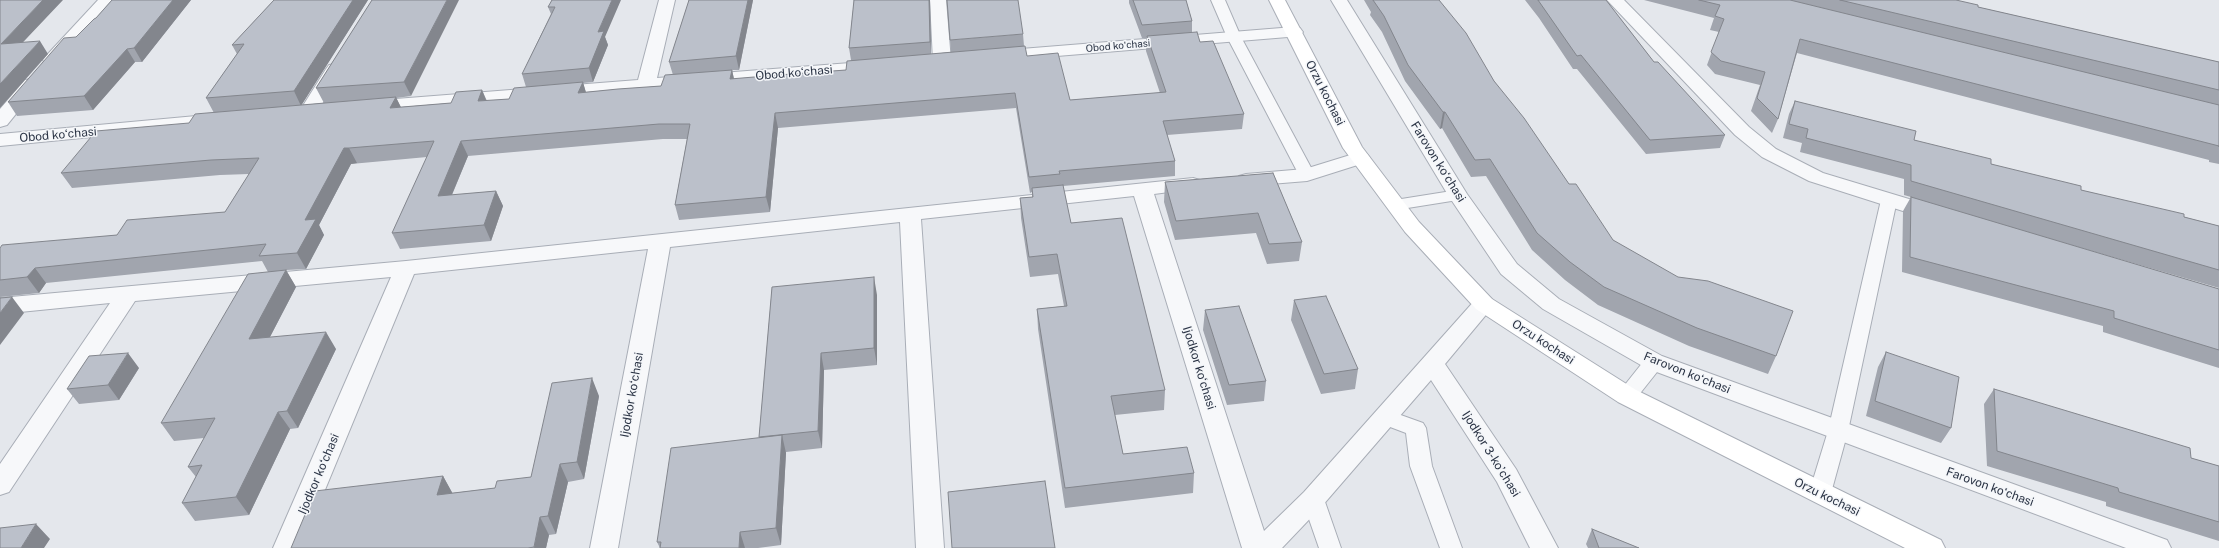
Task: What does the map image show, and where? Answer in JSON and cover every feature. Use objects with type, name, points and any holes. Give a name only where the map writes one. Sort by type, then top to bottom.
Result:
[{"type":"main road","name":"Orzu kochasi","points":[[1277,0],[1353,148],[1412,227],[1484,304],[1627,396],[1820,494],[1932,548]]},
{"type":"street","points":[[0,121],[107,0]]},
{"type":"street","points":[[646,85],[667,0]]},
{"type":"street","points":[[938,0],[942,61]]},
{"type":"street","name":"Farovon koʻchasi","points":[[1339,0],[1458,195],[1509,269],[1551,304],[1654,362],[2157,548]]},
{"type":"street","points":[[1615,0],[1742,131],[1769,153],[1816,177],[1956,220]]},
{"type":"street","name":"Obod koʻchasi","points":[[982,58],[1294,32]]},
{"type":"street","points":[[332,110],[300,113],[345,53]]},
{"type":"street","name":"Obod koʻchasi","points":[[355,108],[896,64]]},
{"type":"street","name":"Obod koʻchasi","points":[[0,140],[237,119]]},
{"type":"street","points":[[0,306],[406,268],[660,242],[1142,188],[1307,175],[1360,158]]},
{"type":"street","name":"Ijodkor koʻchasi","points":[[1142,188],[1256,548]]},
{"type":"street","points":[[910,213],[930,548]]},
{"type":"street","name":"Ijodkor koʻchasi","points":[[604,548],[660,242]]},
{"type":"street","name":"Ijodkor koʻchasi","points":[[287,548],[406,268]]},
{"type":"street","points":[[0,485],[129,293]]},
{"type":"street","points":[[1266,548],[1312,499],[1484,304]]},
{"type":"street","name":"Ijodkor 3-koʼchasi","points":[[1432,363],[1507,476],[1544,548]]},
{"type":"lane","points":[[1218,0],[1234,37],[1307,175]]},
{"type":"lane","points":[[1395,205],[1458,195]]},
{"type":"lane","points":[[1820,494],[1838,430],[1889,200]]},
{"type":"lane","points":[[1627,396],[1654,362]]},
{"type":"lane","points":[[1384,417],[1416,428],[1420,466],[1451,548]]},
{"type":"lane","points":[[1312,499],[1330,548]]},
{"type":"building","points":[[0,0],[43,0],[1,44],[40,41],[0,84]]},
{"type":"building","points":[[112,0],[173,0],[134,48],[127,49],[84,96],[8,102],[64,38],[76,37]]},
{"type":"building","points":[[274,0],[353,0],[294,91],[206,98],[244,44],[232,45]]},
{"type":"building","points":[[372,0],[447,0],[404,82],[316,88]]},
{"type":"building","points":[[552,0],[612,0],[598,32],[604,31],[589,68],[522,74],[555,7],[548,7]]},
{"type":"building","points":[[689,0],[748,0],[736,56],[669,62]]},
{"type":"building","points":[[854,0],[929,0],[930,42],[849,48]]},
{"type":"building","points":[[947,0],[1018,0],[1023,34],[950,40]]},
{"type":"building","points":[[1133,0],[1186,0],[1192,21],[1142,25]]},
{"type":"building","points":[[1373,0],[1439,0],[1466,33],[1494,81],[1524,118],[1569,184],[1576,184],[1613,240],[1678,277],[1708,281],[1793,311],[1776,356],[1697,328],[1604,287],[1570,262],[1537,233],[1490,159],[1475,160],[1445,112],[1443,112],[1408,65],[1384,16]]},
{"type":"building","points":[[1538,0],[1606,0],[1654,62],[1658,62],[1725,135],[1650,140],[1581,55],[1577,56]]},
{"type":"building","points":[[1699,0],[1790,0],[2219,105],[2219,146],[1800,39],[1778,119],[1757,98],[1765,72],[1721,61],[1711,52],[1724,19],[1715,16],[1720,5]]},
{"type":"building","points":[[1840,0],[1956,0],[1978,5],[1978,7],[2219,62],[2219,90]]},
{"type":"building","points":[[1197,32],[1200,42],[1213,41],[1244,114],[1163,121],[1175,161],[1059,171],[1060,174],[1029,177],[1015,93],[775,113],[766,197],[675,205],[690,124],[659,124],[461,141],[438,196],[496,191],[484,225],[392,233],[434,141],[344,148],[305,220],[316,219],[297,253],[259,256],[266,244],[35,268],[27,277],[0,280],[0,248],[2,245],[117,235],[127,220],[225,212],[259,158],[211,160],[61,173],[96,131],[189,123],[195,114],[396,97],[390,108],[451,103],[456,92],[482,90],[478,101],[509,99],[514,88],[583,82],[578,93],[661,86],[665,75],[732,70],[730,79],[846,70],[847,61],[1025,46],[1027,56],[1058,53],[1070,100],[1166,92],[1147,36]]},
{"type":"building","points":[[1795,101],[1916,131],[1914,140],[1991,159],[1991,164],[2081,186],[2081,190],[2184,214],[2184,217],[2219,226],[2219,270],[1911,181],[1911,165],[1806,138],[1808,129],[1789,124]]},
{"type":"building","points":[[1273,173],[1302,242],[1269,244],[1258,213],[1176,221],[1165,182]]},
{"type":"building","points":[[1063,185],[1071,223],[1122,218],[1165,390],[1111,396],[1123,454],[1187,447],[1194,473],[1065,488],[1037,309],[1067,306],[1057,254],[1029,257],[1020,198],[1033,197],[1032,188]]},
{"type":"building","points":[[1911,197],[2219,289],[2219,350],[2114,318],[2114,311],[1910,257]]},
{"type":"building","points":[[286,270],[249,339],[326,332],[287,411],[278,412],[236,497],[182,503],[202,465],[188,467],[215,418],[161,423],[248,274]]},
{"type":"building","points":[[874,277],[874,348],[821,353],[818,431],[759,437],[772,287]]},
{"type":"building","points":[[1326,296],[1358,369],[1324,374],[1294,300]]},
{"type":"building","points":[[12,297],[0,313],[0,298]]},
{"type":"building","points":[[1239,306],[1266,381],[1229,385],[1205,310]]},
{"type":"building","points":[[1886,352],[1959,377],[1951,428],[1875,401]]},
{"type":"building","points":[[128,353],[108,385],[67,389],[89,356]]},
{"type":"building","points":[[592,378],[577,462],[560,464],[548,516],[540,517],[534,547],[291,548],[315,491],[443,476],[437,495],[495,488],[497,481],[531,477],[552,383]]},
{"type":"building","points":[[1994,389],[2190,448],[2191,458],[2219,466],[2219,522],[2119,492],[2118,488],[1997,451]]},
{"type":"building","points":[[782,435],[776,528],[740,532],[739,548],[660,548],[661,542],[657,542],[671,448]]},
{"type":"building","points":[[1045,481],[1055,548],[952,548],[948,492]]},
{"type":"building","points":[[36,524],[21,548],[0,548],[0,528]]},
{"type":"building","points":[[1592,529],[1639,548],[1599,548]]}]
